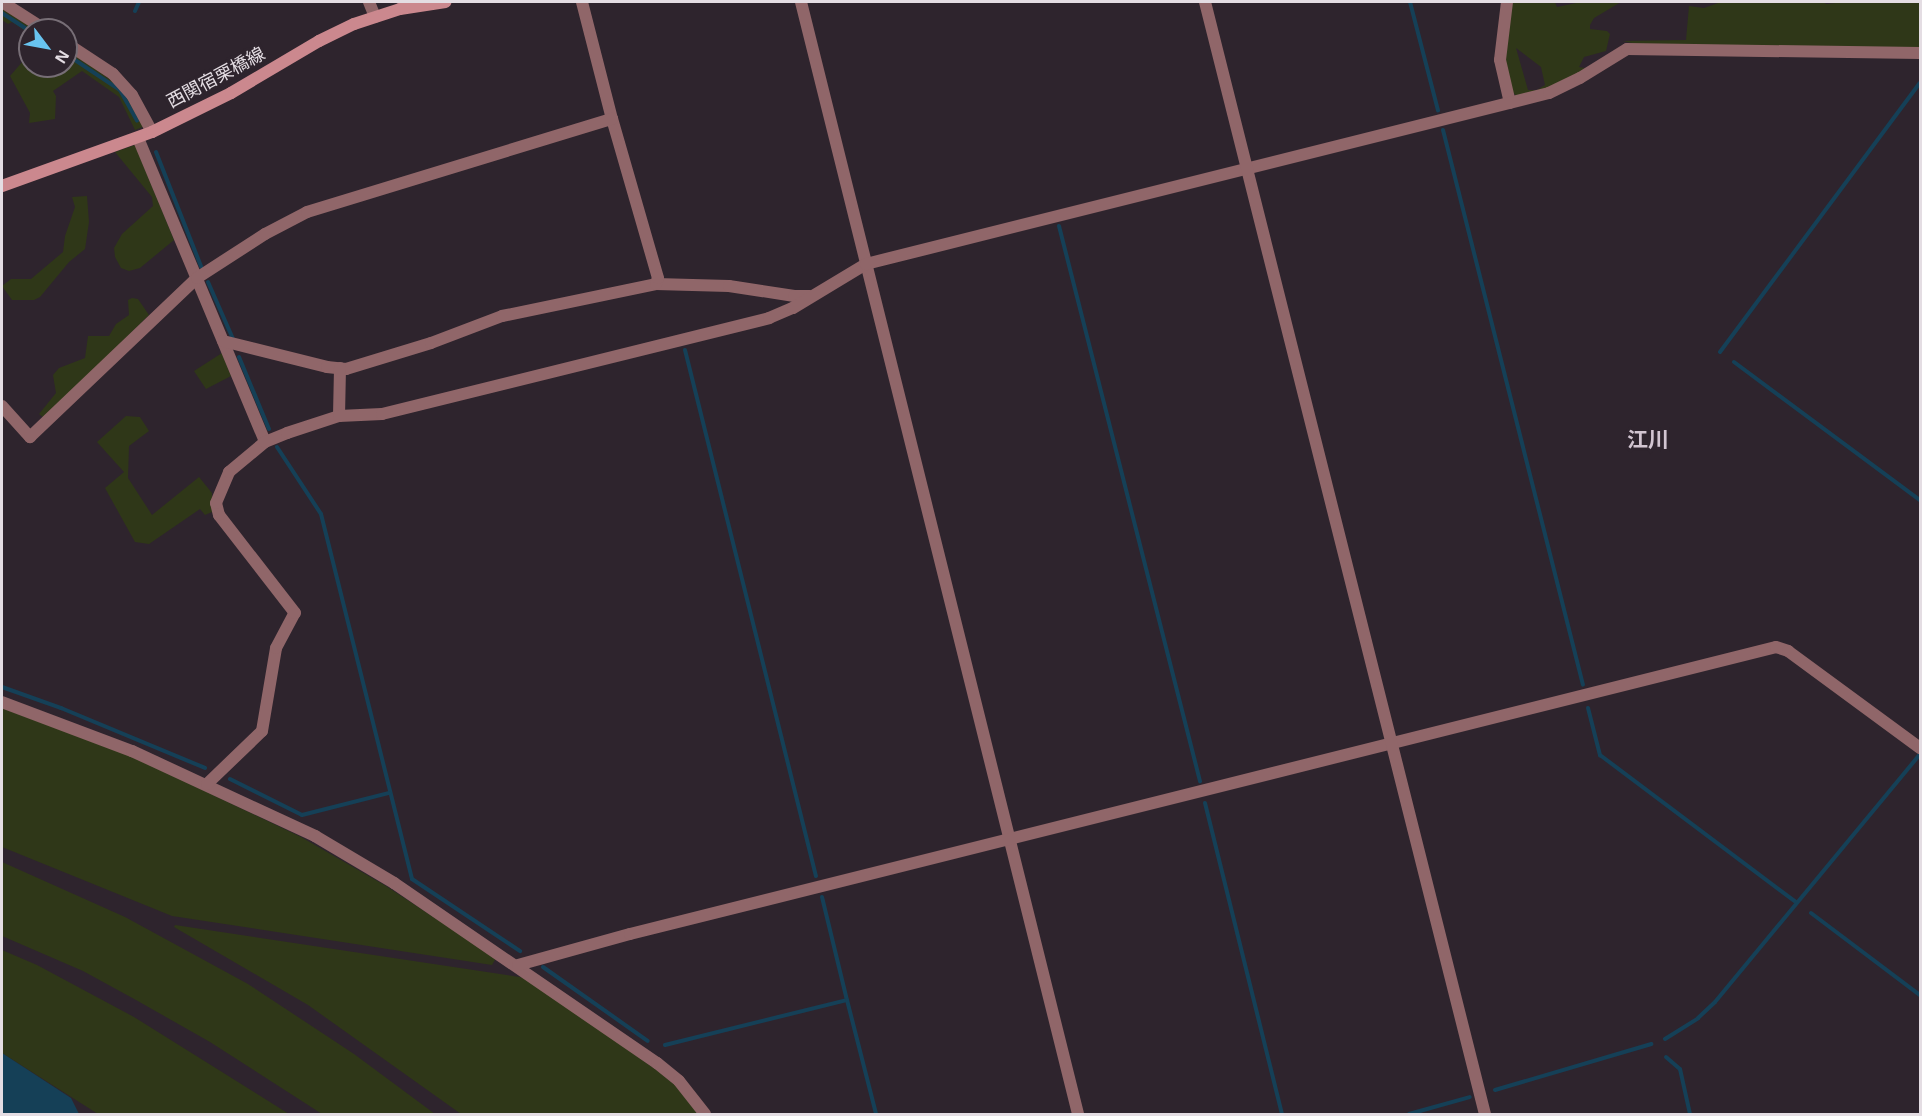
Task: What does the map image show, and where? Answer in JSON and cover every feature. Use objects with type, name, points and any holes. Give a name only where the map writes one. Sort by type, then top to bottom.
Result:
[{"type":"main road","name":"西関宿栗橋線","points":[[2,186],[152,132],[231,93],[319,41],[375,17],[445,2]]},
{"type":"street","points":[[2,2],[27,18]]},
{"type":"street","points":[[369,2],[375,17]]},
{"type":"street","points":[[582,2],[612,119],[658,279],[656,284]]},
{"type":"street","points":[[801,2],[1078,1114]]},
{"type":"street","points":[[1205,2],[1485,1114]]},
{"type":"street","points":[[1507,2],[1500,60],[1510,103]]},
{"type":"street","points":[[207,784],[262,731],[276,648],[295,613],[219,515],[216,503],[229,471],[265,442],[339,416],[382,414],[769,318],[793,308],[866,264],[1549,93],[1604,65],[1627,50],[1791,54],[1843,51],[1920,53]]},
{"type":"street","points":[[78,51],[113,74],[132,95],[152,132]]},
{"type":"street","points":[[2,406],[30,437],[197,278],[265,234],[307,212],[612,119]]},
{"type":"street","points":[[138,138],[265,442]]},
{"type":"street","points":[[223,341],[339,368],[431,343],[502,316],[656,284],[729,286],[794,296],[812,296]]},
{"type":"street","points":[[339,368],[339,416]]},
{"type":"street","points":[[518,965],[630,934],[1776,647],[1788,651],[1920,747]]},
{"type":"street","points":[[2,702],[112,742],[207,784],[315,836],[394,883],[518,965],[672,1074],[705,1114]]},
{"type":"green space","points":[[1512,2],[1555,2],[1557,7],[1581,2],[1621,2],[1594,18],[1590,25],[1590,29],[1607,31],[1610,34],[1606,51],[1584,57],[1579,67],[1590,69],[1546,91],[1518,97],[1511,91],[1505,65]],"holes":[[[1516,48],[1541,67],[1545,85],[1537,90],[1528,90]]]},
{"type":"green space","points":[[1721,2],[1824,2],[1826,4],[1920,2],[1920,48],[1636,44],[1623,41],[1686,40],[1689,6],[1704,8]]},
{"type":"green space","points":[[2,5],[23,18],[18,18],[18,26],[2,20]]},
{"type":"green space","points":[[78,55],[125,91],[145,126],[135,130],[119,97],[82,71],[78,74]]},
{"type":"green space","points":[[18,67],[18,78],[72,78],[53,91],[56,96],[55,119],[29,123],[30,113],[10,76]]},
{"type":"green space","points":[[135,145],[174,240],[140,268],[129,271],[121,268],[115,257],[114,248],[122,234],[153,206],[152,197],[115,152]]},
{"type":"green space","points":[[87,196],[89,222],[85,249],[69,262],[40,297],[34,300],[12,300],[2,286],[11,279],[31,279],[63,252],[65,236],[75,207],[72,197]]},
{"type":"green space","points":[[138,299],[149,315],[44,418],[39,414],[56,393],[53,375],[59,368],[85,358],[88,336],[109,336],[116,324],[129,315],[128,300]]},
{"type":"green space","points":[[222,353],[231,376],[206,389],[194,371]]},
{"type":"green space","points":[[126,416],[140,417],[149,431],[129,446],[128,478],[152,515],[199,477],[212,493],[212,512],[205,515],[200,509],[149,544],[135,542],[105,488],[124,472],[97,442]]},
{"type":"green space","points":[[2,708],[131,756],[301,837],[386,886],[496,958],[492,965],[172,916],[2,847]]},
{"type":"green space","points":[[2,862],[125,917],[248,984],[354,1054],[435,1114],[322,1114],[210,1042],[136,1000],[83,971],[2,936]]},
{"type":"green space","points":[[175,925],[526,978],[658,1071],[676,1086],[698,1114],[461,1114],[308,1005],[174,927]]},
{"type":"green space","points":[[2,950],[37,965],[134,1017],[289,1114],[98,1114],[2,1053]]},
{"type":"water","points":[[2,1053],[71,1098],[79,1114],[2,1114]]},
{"type":"waterway","points":[[135,11],[139,2]]},
{"type":"waterway","points":[[1410,2],[1438,110]]},
{"type":"waterway","points":[[2,13],[18,23]]},
{"type":"waterway","points":[[78,62],[120,90],[137,121]]},
{"type":"waterway","points":[[1720,352],[1920,83]]},
{"type":"waterway","points":[[1443,130],[1583,685]]},
{"type":"waterway","points":[[156,152],[201,266]]},
{"type":"waterway","points":[[1059,226],[1200,781]]},
{"type":"waterway","points":[[208,282],[233,339]]},
{"type":"waterway","points":[[685,350],[816,876]]},
{"type":"waterway","points":[[239,357],[269,429]]},
{"type":"waterway","points":[[1734,362],[1920,500]]},
{"type":"waterway","points":[[277,447],[321,514],[412,879],[520,951]]},
{"type":"waterway","points":[[2,687],[61,708],[205,768]]},
{"type":"waterway","points":[[1588,708],[1600,755],[1797,903]]},
{"type":"waterway","points":[[1665,1039],[1698,1018],[1715,1002],[1920,754]]},
{"type":"waterway","points":[[230,779],[302,815],[389,793]]},
{"type":"waterway","points":[[1205,803],[1282,1114]]},
{"type":"waterway","points":[[822,897],[847,1000]]},
{"type":"waterway","points":[[1811,913],[1920,995]]},
{"type":"waterway","points":[[543,967],[648,1041]]},
{"type":"waterway","points":[[665,1045],[847,1000],[876,1114]]},
{"type":"waterway","points":[[1495,1090],[1651,1044]]},
{"type":"waterway","points":[[1666,1057],[1680,1069],[1690,1114]]},
{"type":"waterway","points":[[1409,1114],[1470,1097]]},
{"type":"district","name":"江川","points":[[1648,440]]}]
